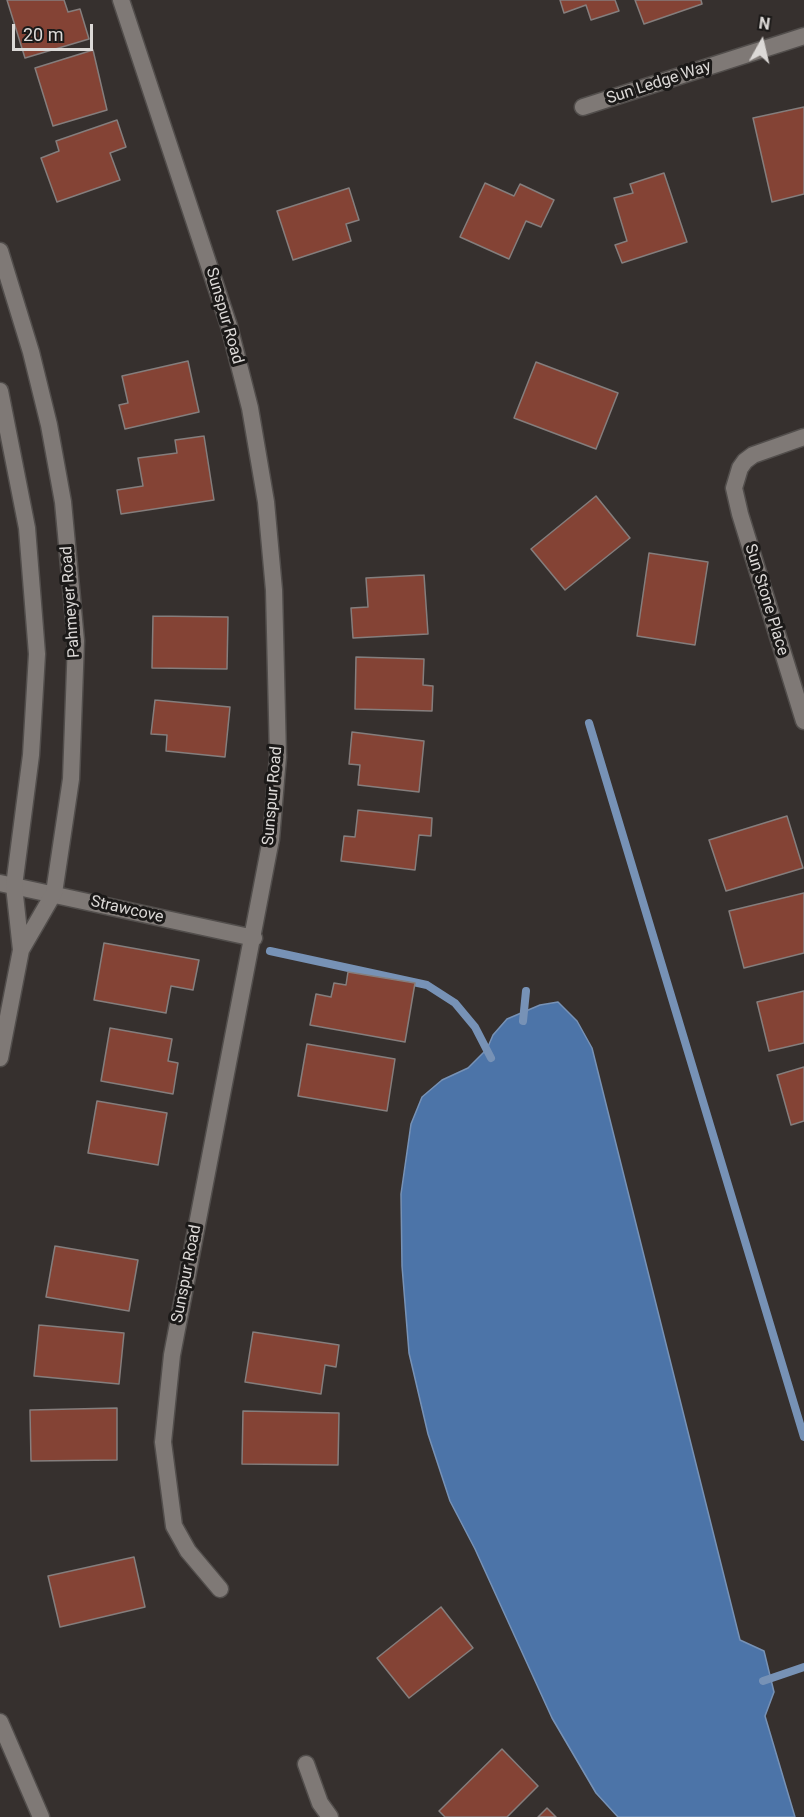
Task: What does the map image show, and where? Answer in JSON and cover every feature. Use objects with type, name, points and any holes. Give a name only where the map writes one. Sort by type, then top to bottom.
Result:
[{"type":"street","name":"Sunspur Road","points":[[122,0],[229,326],[250,408],[266,502],[274,590],[278,757],[272,838],[172,1355],[163,1442],[174,1526],[188,1551],[220,1589]]},
{"type":"street","name":"Sun Ledge Way","points":[[583,107],[804,36]]},
{"type":"street","name":"Pahmeyer Road","points":[[0,253],[31,352],[49,425],[63,502],[76,641],[71,768],[54,893],[21,950],[0,1058]]},
{"type":"street","name":"Pahmeyer Road","points":[[0,391],[27,528],[37,654],[31,755],[7,884],[21,950]]},
{"type":"street","name":"Sun Stone Place","points":[[804,438],[753,455],[740,468],[734,488],[804,721]]},
{"type":"street","name":"Strawcove","points":[[7,884],[254,938]]},
{"type":"street","points":[[0,1722],[37,1816]]},
{"type":"street","points":[[306,1764],[320,1803],[330,1817]]},
{"type":"water","points":[[558,1002],[577,1021],[592,1048],[740,1640],[764,1651],[774,1692],[765,1716],[795,1817],[618,1817],[596,1793],[552,1718],[475,1549],[450,1501],[428,1434],[409,1353],[402,1266],[401,1194],[411,1124],[422,1097],[442,1080],[468,1068],[487,1049],[493,1035],[507,1019],[540,1005]]},
{"type":"building","points":[[7,0],[64,0],[68,12],[80,9],[89,39],[25,58]]},
{"type":"building","points":[[560,0],[615,0],[619,11],[591,20],[586,5],[564,13]]},
{"type":"building","points":[[635,0],[701,0],[702,4],[644,24]]},
{"type":"building","points":[[93,50],[107,110],[53,126],[35,68]]},
{"type":"building","points":[[804,107],[804,194],[772,202],[753,118]]},
{"type":"building","points":[[117,120],[126,147],[110,153],[120,180],[57,202],[41,158],[59,151],[56,141]]},
{"type":"building","points":[[664,173],[687,242],[622,263],[615,245],[627,241],[614,198],[633,193],[630,184]]},
{"type":"building","points":[[485,183],[514,196],[520,184],[554,200],[541,227],[526,221],[509,259],[460,237]]},
{"type":"building","points":[[349,188],[359,220],[346,224],[351,241],[293,260],[277,211]]},
{"type":"building","points":[[188,361],[199,412],[125,429],[119,405],[128,403],[122,376]]},
{"type":"building","points":[[536,362],[618,393],[596,449],[514,418]]},
{"type":"building","points":[[204,436],[214,500],[121,514],[117,490],[143,486],[138,458],[177,453],[175,440]]},
{"type":"building","points":[[596,496],[630,538],[565,590],[531,549]]},
{"type":"building","points":[[649,553],[708,562],[695,645],[637,636]]},
{"type":"building","points":[[424,575],[428,634],[353,638],[351,608],[368,607],[366,578]]},
{"type":"building","points":[[153,616],[228,617],[227,669],[152,668]]},
{"type":"building","points":[[356,657],[424,659],[423,685],[433,686],[432,711],[355,709]]},
{"type":"building","points":[[155,700],[230,707],[225,757],[166,751],[167,735],[151,734]]},
{"type":"building","points":[[352,732],[424,741],[419,792],[358,785],[360,765],[349,764]]},
{"type":"building","points":[[358,810],[432,818],[431,836],[419,835],[415,870],[341,861],[344,836],[355,837]]},
{"type":"building","points":[[787,816],[803,868],[726,891],[709,840]]},
{"type":"building","points":[[804,893],[804,953],[744,968],[729,911]]},
{"type":"building","points":[[104,943],[199,960],[193,990],[171,986],[166,1013],[94,1000]]},
{"type":"building","points":[[348,972],[415,983],[405,1042],[310,1025],[316,994],[331,997],[334,983],[346,985]]},
{"type":"building","points":[[804,991],[804,1043],[769,1051],[757,1002]]},
{"type":"building","points":[[110,1028],[172,1039],[168,1061],[178,1063],[173,1094],[101,1081]]},
{"type":"building","points":[[307,1044],[395,1059],[387,1111],[298,1096]]},
{"type":"building","points":[[804,1067],[804,1121],[791,1125],[777,1075]]},
{"type":"building","points":[[97,1101],[167,1113],[158,1165],[88,1153]]},
{"type":"building","points":[[55,1246],[138,1260],[129,1311],[46,1297]]},
{"type":"building","points":[[39,1325],[124,1333],[119,1384],[34,1376]]},
{"type":"building","points":[[253,1332],[339,1345],[336,1367],[325,1365],[321,1394],[245,1382]]},
{"type":"building","points":[[117,1408],[117,1460],[31,1461],[30,1410]]},
{"type":"building","points":[[243,1411],[339,1413],[338,1465],[242,1464]]},
{"type":"building","points":[[134,1557],[145,1607],[60,1627],[48,1576]]},
{"type":"building","points":[[441,1607],[473,1648],[409,1698],[377,1658]]},
{"type":"building","points":[[502,1749],[538,1786],[507,1817],[445,1817],[439,1811]]},
{"type":"building","points":[[547,1808],[556,1817],[538,1817]]},
{"type":"waterway","points":[[589,723],[804,1437]]},
{"type":"waterway","points":[[270,951],[427,985],[455,1003],[475,1027],[491,1058]]},
{"type":"waterway","points":[[523,1021],[526,991]]},
{"type":"waterway","points":[[763,1681],[804,1667]]}]
